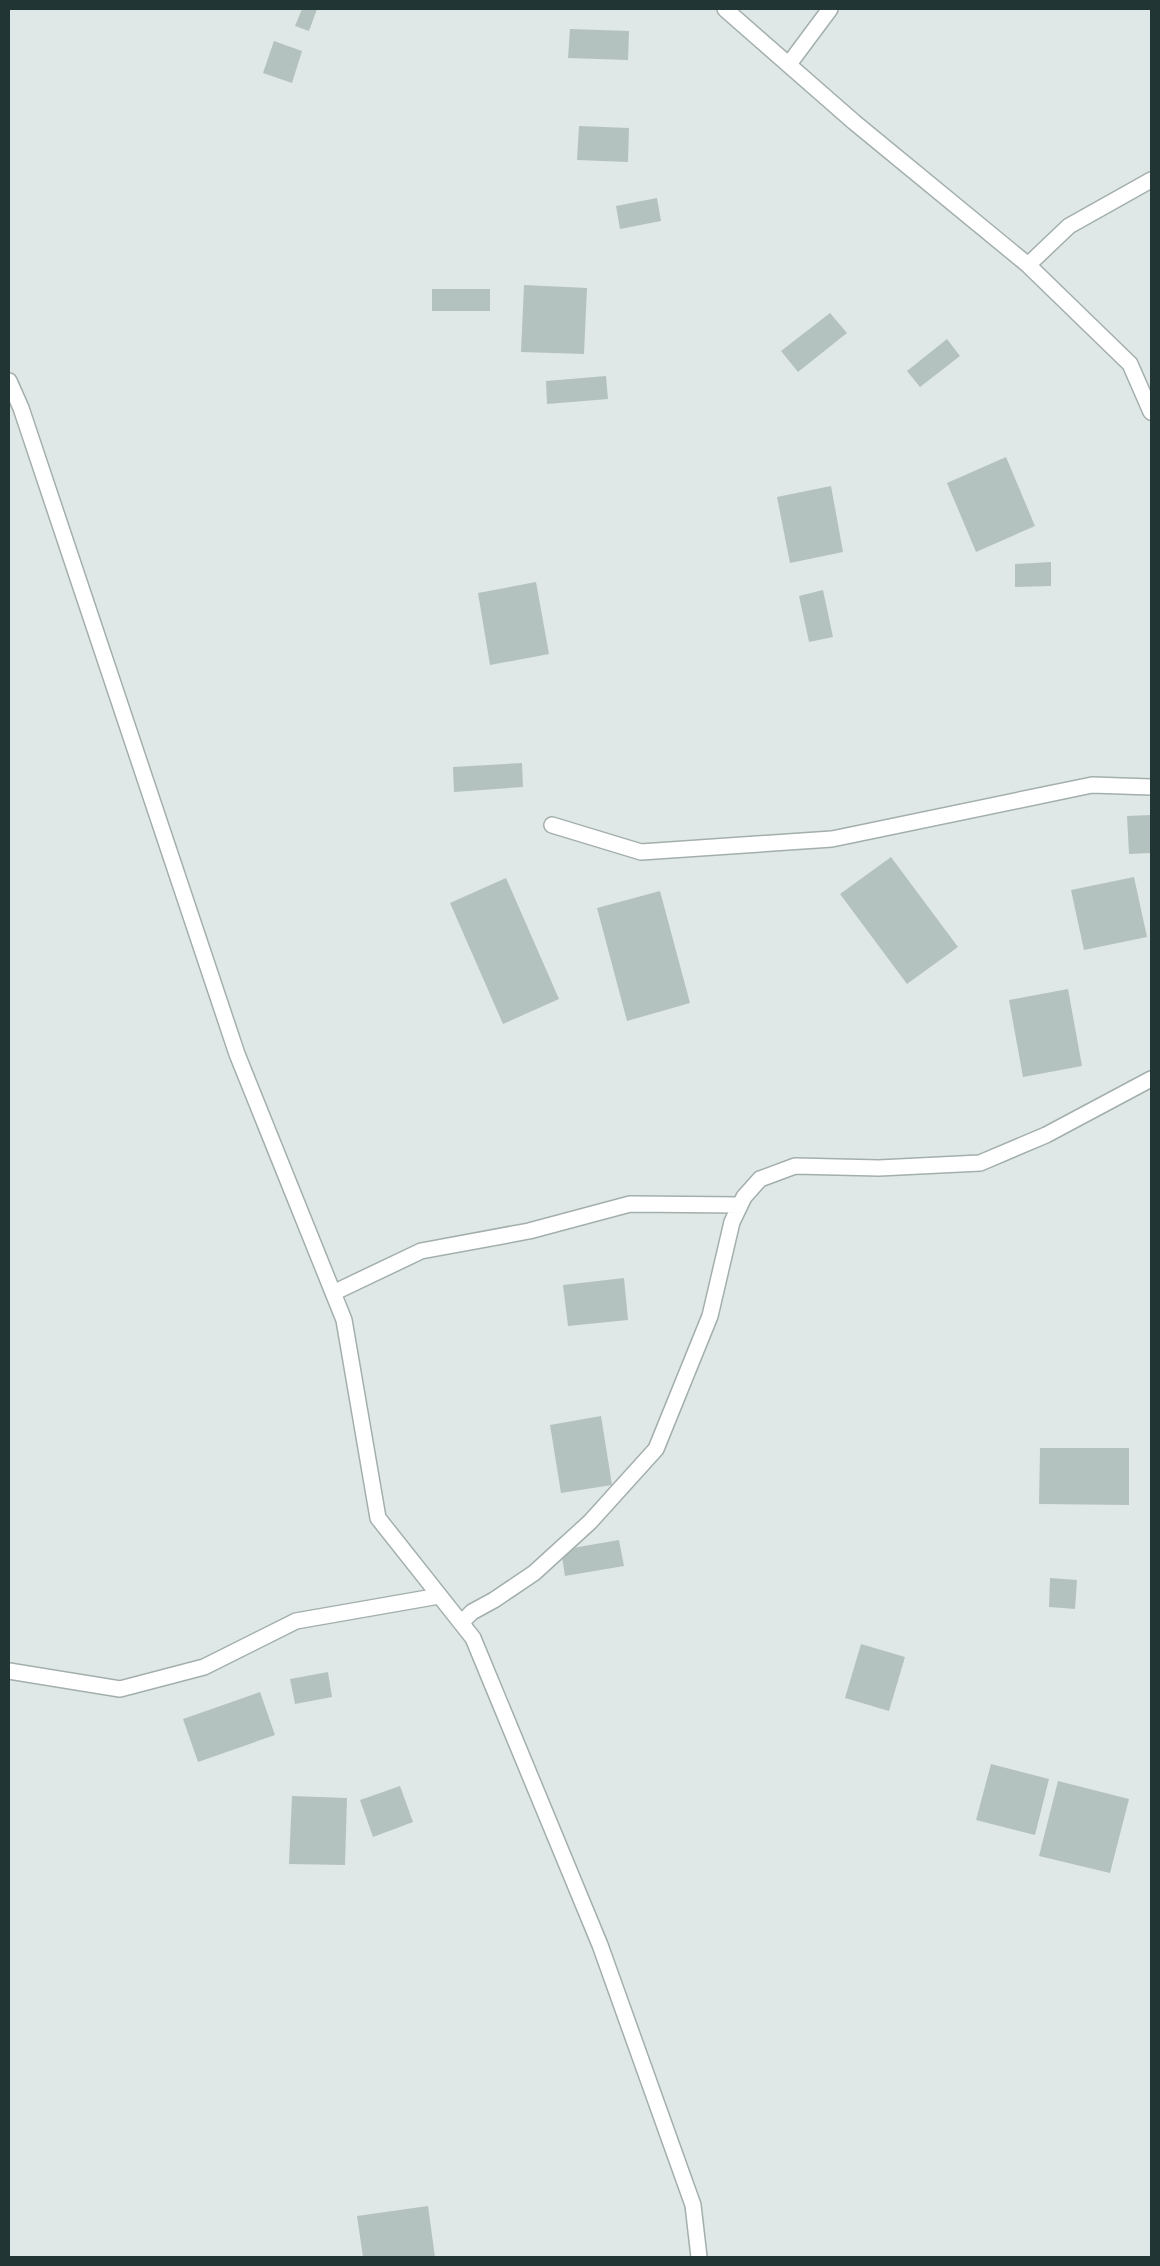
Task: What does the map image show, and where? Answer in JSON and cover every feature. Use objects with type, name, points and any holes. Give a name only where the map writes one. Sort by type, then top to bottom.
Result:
[{"type":"street","points":[[725,9],[854,122],[1028,265],[1130,364],[1151,412]]},
{"type":"street","points":[[789,64],[830,9]]},
{"type":"street","points":[[1028,265],[1069,226],[1151,180]]},
{"type":"street","points":[[9,381],[33,445],[237,1054],[344,1320],[378,1518],[473,1638],[600,1945],[693,2205],[699,2257]]},
{"type":"street","points":[[552,825],[641,852],[832,839],[1092,785],[1151,787]]},
{"type":"street","points":[[461,1623],[472,1612],[494,1600],[534,1573],[590,1522],[656,1449],[710,1316],[732,1222],[744,1196],[760,1179],[795,1166],[879,1168],[980,1163],[1046,1135],[1151,1079]]},
{"type":"street","points":[[333,1293],[421,1251],[528,1231],[630,1204],[740,1205]]},
{"type":"street","points":[[9,1671],[120,1689],[204,1667],[296,1621],[439,1596]]},
{"type":"building","points":[[302,9],[317,9],[309,31],[295,26]]},
{"type":"building","points":[[570,29],[629,31],[628,60],[568,58]]},
{"type":"building","points":[[274,41],[302,51],[292,83],[263,73]]},
{"type":"building","points":[[579,126],[629,128],[628,162],[577,160]]},
{"type":"building","points":[[657,198],[661,221],[620,229],[616,206]]},
{"type":"building","points":[[524,285],[587,288],[584,354],[521,352]]},
{"type":"building","points":[[432,289],[490,289],[490,311],[432,311]]},
{"type":"building","points":[[830,313],[847,333],[798,372],[781,351]]},
{"type":"building","points":[[947,339],[960,356],[920,387],[907,371]]},
{"type":"building","points":[[606,376],[608,399],[547,404],[546,381]]},
{"type":"building","points":[[1006,457],[1035,526],[976,552],[947,483]]},
{"type":"building","points":[[831,486],[843,552],[790,563],[777,497]]},
{"type":"building","points":[[1051,562],[1051,586],[1015,587],[1015,564]]},
{"type":"building","points":[[536,582],[549,654],[490,665],[478,593]]},
{"type":"building","points":[[823,590],[833,637],[809,642],[799,596]]},
{"type":"building","points":[[522,763],[523,787],[454,792],[453,767]]},
{"type":"building","points":[[1151,815],[1151,853],[1129,854],[1127,816]]},
{"type":"building","points":[[891,857],[958,947],[907,984],[840,894]]},
{"type":"building","points":[[1134,877],[1147,937],[1084,950],[1071,890]]},
{"type":"building","points":[[506,878],[559,999],[503,1024],[450,903]]},
{"type":"building","points":[[660,891],[690,1003],[627,1021],[597,908]]},
{"type":"building","points":[[1068,989],[1082,1066],[1023,1077],[1009,1000]]},
{"type":"building","points":[[624,1278],[628,1320],[568,1326],[563,1285]]},
{"type":"building","points":[[601,1416],[612,1485],[561,1493],[550,1425]]},
{"type":"building","points":[[1040,1448],[1129,1448],[1129,1505],[1039,1504]]},
{"type":"building","points":[[619,1540],[624,1566],[565,1576],[561,1550]]},
{"type":"building","points":[[1050,1578],[1077,1580],[1075,1609],[1049,1607]]},
{"type":"building","points":[[861,1644],[905,1657],[889,1711],[845,1698]]},
{"type":"building","points":[[328,1672],[332,1697],[295,1704],[290,1679]]},
{"type":"building","points":[[260,1692],[275,1735],[198,1762],[183,1719]]},
{"type":"building","points":[[991,1764],[1049,1779],[1035,1835],[976,1820]]},
{"type":"building","points":[[1058,1781],[1129,1799],[1110,1873],[1039,1856]]},
{"type":"building","points":[[400,1786],[413,1822],[373,1837],[360,1800]]},
{"type":"building","points":[[292,1796],[347,1798],[345,1865],[289,1864]]},
{"type":"building","points":[[428,2206],[435,2257],[363,2257],[357,2216]]}]
